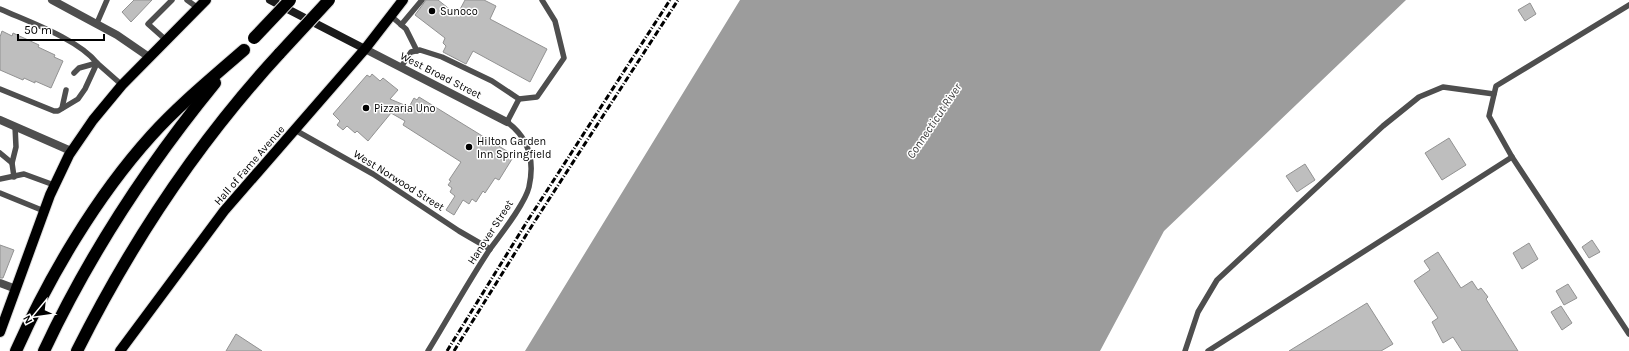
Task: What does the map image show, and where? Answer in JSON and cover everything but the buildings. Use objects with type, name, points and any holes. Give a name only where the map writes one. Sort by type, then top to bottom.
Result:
[{"type":"highway","points":[[44,351],[88,268],[135,192],[187,119],[254,38],[290,0]]},
{"type":"highway","points":[[76,351],[115,278],[138,240],[187,166],[241,97],[329,0]]},
{"type":"highway","points":[[16,351],[38,305],[65,257],[89,219],[136,153],[166,120],[244,50]]},
{"type":"highway","points":[[86,351],[115,278]]},
{"type":"main road","points":[[0,332],[54,185],[71,151],[93,120],[122,85],[206,0]]},
{"type":"main road","points":[[270,0],[365,49]]},
{"type":"main road","name":"Hall of Fame Avenue","points":[[120,351],[224,210],[365,49],[404,0]]},
{"type":"street","points":[[52,0],[117,34],[149,57]]},
{"type":"street","name":"West Broad Street","points":[[365,49],[507,122]]},
{"type":"street","points":[[0,120],[71,151]]},
{"type":"street","points":[[0,283],[16,289]]},
{"type":"lane","points":[[96,23],[107,0]]},
{"type":"lane","points":[[166,40],[148,24],[172,0]]},
{"type":"lane","points":[[187,0],[198,8]]},
{"type":"lane","points":[[401,25],[422,0]]},
{"type":"lane","points":[[401,67],[411,52],[420,50],[442,57],[492,81],[519,99],[537,97],[564,58],[554,21],[542,0]]},
{"type":"lane","points":[[1629,5],[1496,86],[1489,116],[1512,157],[1629,334]]},
{"type":"lane","points":[[0,9],[79,45],[122,85]]},
{"type":"lane","points":[[391,16],[406,30],[417,51]]},
{"type":"lane","points":[[74,72],[79,68],[97,63]]},
{"type":"lane","points":[[0,89],[50,111],[58,111],[78,98],[85,89],[97,63]]},
{"type":"lane","points":[[1185,351],[1198,312],[1217,280],[1382,126],[1419,97],[1443,87],[1494,94]]},
{"type":"lane","points":[[62,108],[66,90]]},
{"type":"lane","points":[[507,122],[519,99]]},
{"type":"lane","name":"Hanover Street","points":[[428,351],[490,249],[509,224],[529,189],[532,171],[531,159],[527,144],[518,130],[507,122]]},
{"type":"lane","points":[[14,177],[12,163],[16,147],[15,126]]},
{"type":"lane","name":"West Norwood Street","points":[[295,130],[373,174],[459,231],[490,249]]},
{"type":"lane","points":[[0,153],[12,163]]},
{"type":"lane","points":[[1208,351],[1512,157]]},
{"type":"lane","points":[[0,179],[24,174],[54,185]]},
{"type":"lane","points":[[0,193],[44,211]]},
{"type":"water","name":"Connecticut River","points":[[740,0],[1406,0],[1164,231],[1100,351],[525,351]]},
{"type":"railway","points":[[447,351],[528,220],[670,0]]},
{"type":"railway","points":[[454,351],[533,224],[678,0]]},
{"type":"place","name":"Sunoco","points":[[432,11]]},
{"type":"place","name":"Pizzaria Uno","points":[[366,108]]},
{"type":"place","name":"Hilton Garden Inn Springfield","points":[[469,147]]}]
